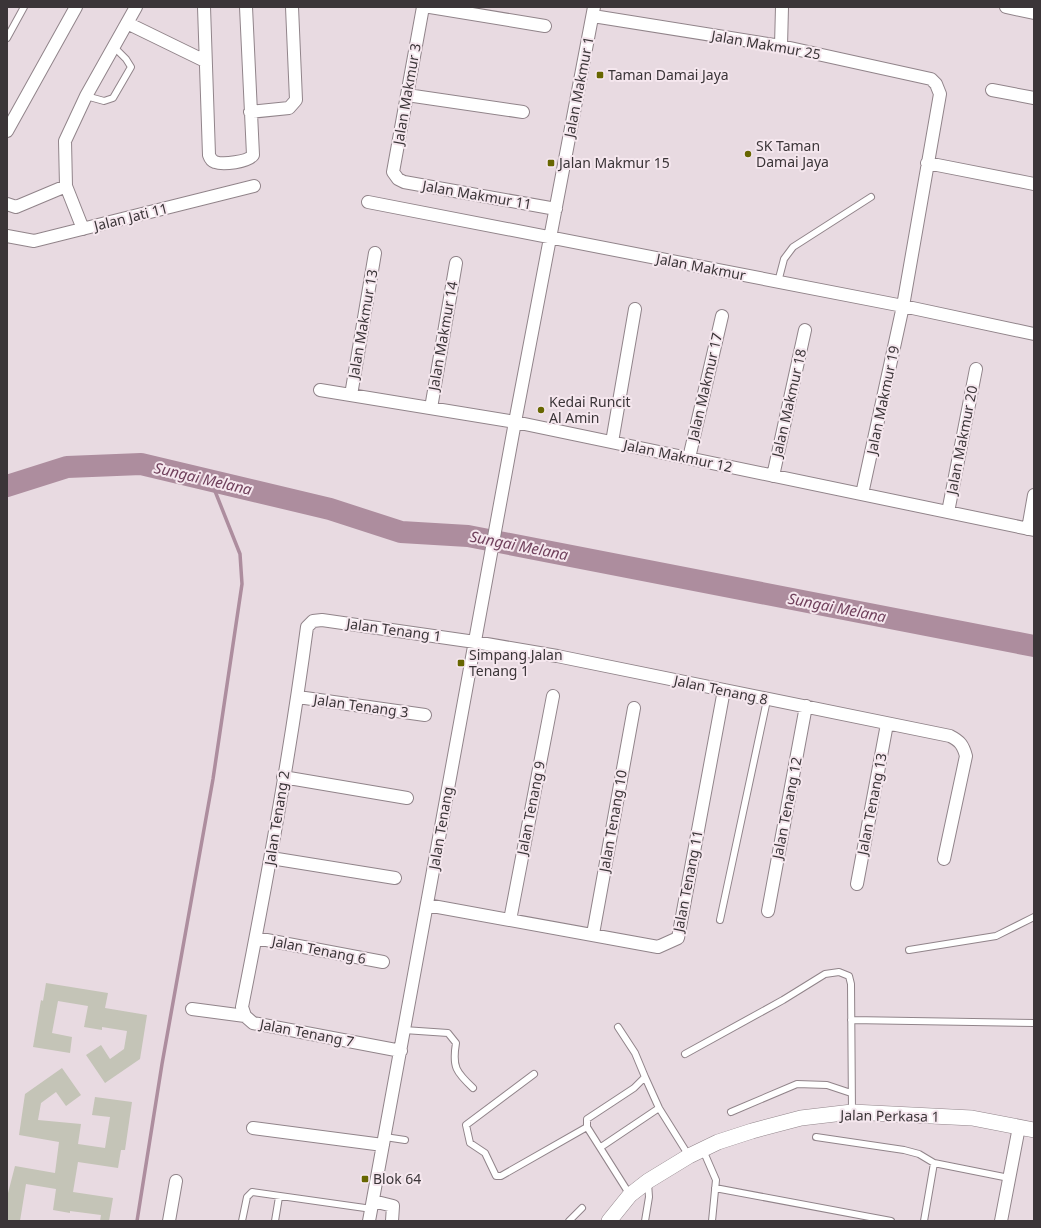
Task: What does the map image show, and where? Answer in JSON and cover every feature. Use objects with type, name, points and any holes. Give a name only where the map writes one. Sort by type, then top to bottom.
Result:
[{"type":"street","points":[[7,131],[76,7]]},
{"type":"street","points":[[83,229],[66,186],[65,141],[86,96],[136,7]]},
{"type":"street","points":[[204,7],[208,155],[216,162],[245,161],[250,159],[253,155],[246,7]]},
{"type":"street","points":[[250,112],[289,108],[296,100],[292,7]]},
{"type":"street","name":"Jalan Makmur 3","points":[[398,179],[394,172],[423,7]]},
{"type":"street","points":[[430,7],[545,26]]},
{"type":"street","points":[[781,46],[782,7]]},
{"type":"street","points":[[1006,7],[1034,12]]},
{"type":"street","name":"Jalan Makmur 25","points":[[593,12],[781,46],[932,80],[936,84]]},
{"type":"street","name":"Jalan Makmur 1","points":[[551,238],[593,12]]},
{"type":"street","points":[[127,23],[205,61]]},
{"type":"street","name":"Jalan Makmur 19","points":[[862,494],[903,306],[940,94],[936,84]]},
{"type":"street","points":[[992,90],[1034,98]]},
{"type":"street","points":[[407,95],[523,112]]},
{"type":"street","points":[[927,163],[1034,184]]},
{"type":"street","name":"Jalan Makmur 11","points":[[398,179],[404,182],[556,209]]},
{"type":"street","points":[[7,204],[16,207],[66,186]]},
{"type":"street","name":"Jalan Jati 11","points":[[7,236],[34,241],[254,186]]},
{"type":"street","name":"Jalan Makmur","points":[[368,202],[903,306],[1034,334]]},
{"type":"street","points":[[514,428],[551,238]]},
{"type":"street","name":"Jalan Makmur 13","points":[[351,395],[376,253]]},
{"type":"street","name":"Jalan Makmur 14","points":[[431,408],[456,263]]},
{"type":"street","points":[[612,442],[635,310]]},
{"type":"street","name":"Jalan Makmur 17","points":[[688,458],[722,316]]},
{"type":"street","name":"Jalan Makmur 18","points":[[773,476],[805,330]]},
{"type":"street","name":"Jalan Makmur 20","points":[[948,512],[976,369]]},
{"type":"street","name":"Jalan Makmur 12","points":[[320,390],[431,408],[514,428],[612,442],[1031,530]]},
{"type":"street","name":"Jalan Tenang","points":[[371,1210],[514,428]]},
{"type":"street","points":[[1031,530],[1034,495]]},
{"type":"street","name":"Jalan Tenang 1","points":[[313,621],[322,620],[475,642]]},
{"type":"street","name":"Jalan Tenang 2","points":[[245,1016],[242,1007],[271,858],[283,777],[298,697],[307,628],[313,621]]},
{"type":"street","name":"Jalan Tenang 8","points":[[475,642],[631,671],[767,700],[806,706],[950,736],[959,740],[966,756],[944,859]]},
{"type":"street","name":"Jalan Tenang 11","points":[[427,905],[658,947],[678,938],[724,690]]},
{"type":"street","name":"Jalan Tenang 9","points":[[510,920],[553,696]]},
{"type":"street","name":"Jalan Tenang 3","points":[[298,697],[425,715]]},
{"type":"street","name":"Jalan Tenang 12","points":[[768,911],[806,706]]},
{"type":"street","name":"Jalan Tenang 10","points":[[593,934],[634,708]]},
{"type":"street","name":"Jalan Tenang 13","points":[[857,884],[887,724]]},
{"type":"street","points":[[283,777],[407,798]]},
{"type":"street","points":[[271,858],[395,878]]},
{"type":"street","name":"Jalan Tenang 6","points":[[256,938],[383,962]]},
{"type":"street","name":"Jalan Tenang 7","points":[[192,1009],[245,1016],[253,1022],[400,1051]]},
{"type":"street","name":"Jalan Perkasa 1","points":[[609,1221],[630,1195],[648,1181],[689,1156],[718,1142],[752,1130],[801,1118],[852,1112],[972,1118],[1034,1130]]},
{"type":"street","points":[[1001,1221],[1019,1127]]},
{"type":"street","points":[[253,1128],[384,1141]]},
{"type":"street","points":[[169,1221],[176,1181]]},
{"type":"street","points":[[371,1210],[393,1206],[392,1221]]},
{"type":"lane","points":[[7,38],[24,7]]},
{"type":"lane","points":[[86,96],[104,100],[114,98],[131,67],[126,59],[114,47]]},
{"type":"lane","points":[[778,282],[784,260],[793,247],[870,197]]},
{"type":"lane","points":[[720,920],[767,700]]},
{"type":"lane","points":[[909,950],[996,936],[1034,917]]},
{"type":"lane","points":[[685,1054],[782,1000],[825,974],[839,972],[849,976],[851,984],[852,1112]]},
{"type":"lane","points":[[851,1020],[1034,1023]]},
{"type":"lane","points":[[618,1027],[635,1053],[659,1108],[689,1156]]},
{"type":"lane","points":[[404,1030],[448,1033],[456,1043],[454,1058],[458,1073],[473,1088]]},
{"type":"lane","points":[[534,1074],[466,1125],[470,1143],[486,1153],[496,1176],[501,1176],[587,1127]]},
{"type":"lane","points":[[630,1195],[587,1127],[587,1118],[634,1088],[645,1077]]},
{"type":"lane","points":[[730,1112],[797,1084],[827,1085],[851,1093]]},
{"type":"lane","points":[[601,1147],[659,1108]]},
{"type":"lane","points":[[816,1137],[904,1150],[919,1154],[934,1163],[1009,1178]]},
{"type":"lane","points":[[384,1141],[405,1140]]},
{"type":"lane","points":[[703,1150],[716,1180],[712,1221]]},
{"type":"lane","points":[[924,1221],[934,1163]]},
{"type":"lane","points":[[645,1221],[649,1197],[648,1181]]},
{"type":"lane","points":[[715,1188],[891,1221]]},
{"type":"lane","points":[[242,1221],[246,1197],[252,1192],[371,1210]]},
{"type":"lane","points":[[275,1221],[280,1197]]},
{"type":"lane","points":[[569,1221],[582,1208]]},
{"type":"building","points":[[46,983],[108,993],[105,1008],[147,1015],[140,1059],[105,1083],[86,1055],[101,1045],[110,1059],[124,1049],[127,1031],[102,1027],[102,1030],[84,1027],[88,1006],[58,1001],[52,1033],[72,1037],[70,1053],[33,1047],[41,1000],[43,1001]]},
{"type":"building","points":[[62,1068],[81,1095],[66,1106],[56,1092],[41,1103],[38,1120],[81,1124],[78,1144],[105,1148],[110,1117],[92,1115],[95,1097],[132,1102],[125,1150],[121,1150],[118,1168],[78,1162],[73,1192],[113,1198],[109,1221],[100,1221],[101,1215],[70,1211],[70,1213],[53,1210],[56,1189],[26,1184],[20,1221],[7,1221],[7,1197],[15,1166],[55,1173],[59,1142],[19,1135],[25,1094]]},
{"type":"waterway","name":"Sungai Melana","points":[[7,486],[67,467],[141,464],[330,509],[401,532],[468,536],[1034,646]]},
{"type":"waterway","points":[[137,1221],[162,1064],[213,779],[242,584],[240,554],[211,481]]},
{"type":"place","name":"Taman Damai Jaya","points":[[600,75]]},
{"type":"place","name":"SK Taman Damai Jaya","points":[[748,154]]},
{"type":"place","name":"Jalan Makmur 15","points":[[551,163]]},
{"type":"place","name":"Kedai Runcit Al Amin","points":[[541,410]]},
{"type":"place","name":"Simpang Jalan Tenang 1","points":[[461,663]]},
{"type":"place","name":"Blok 64","points":[[365,1179]]}]
